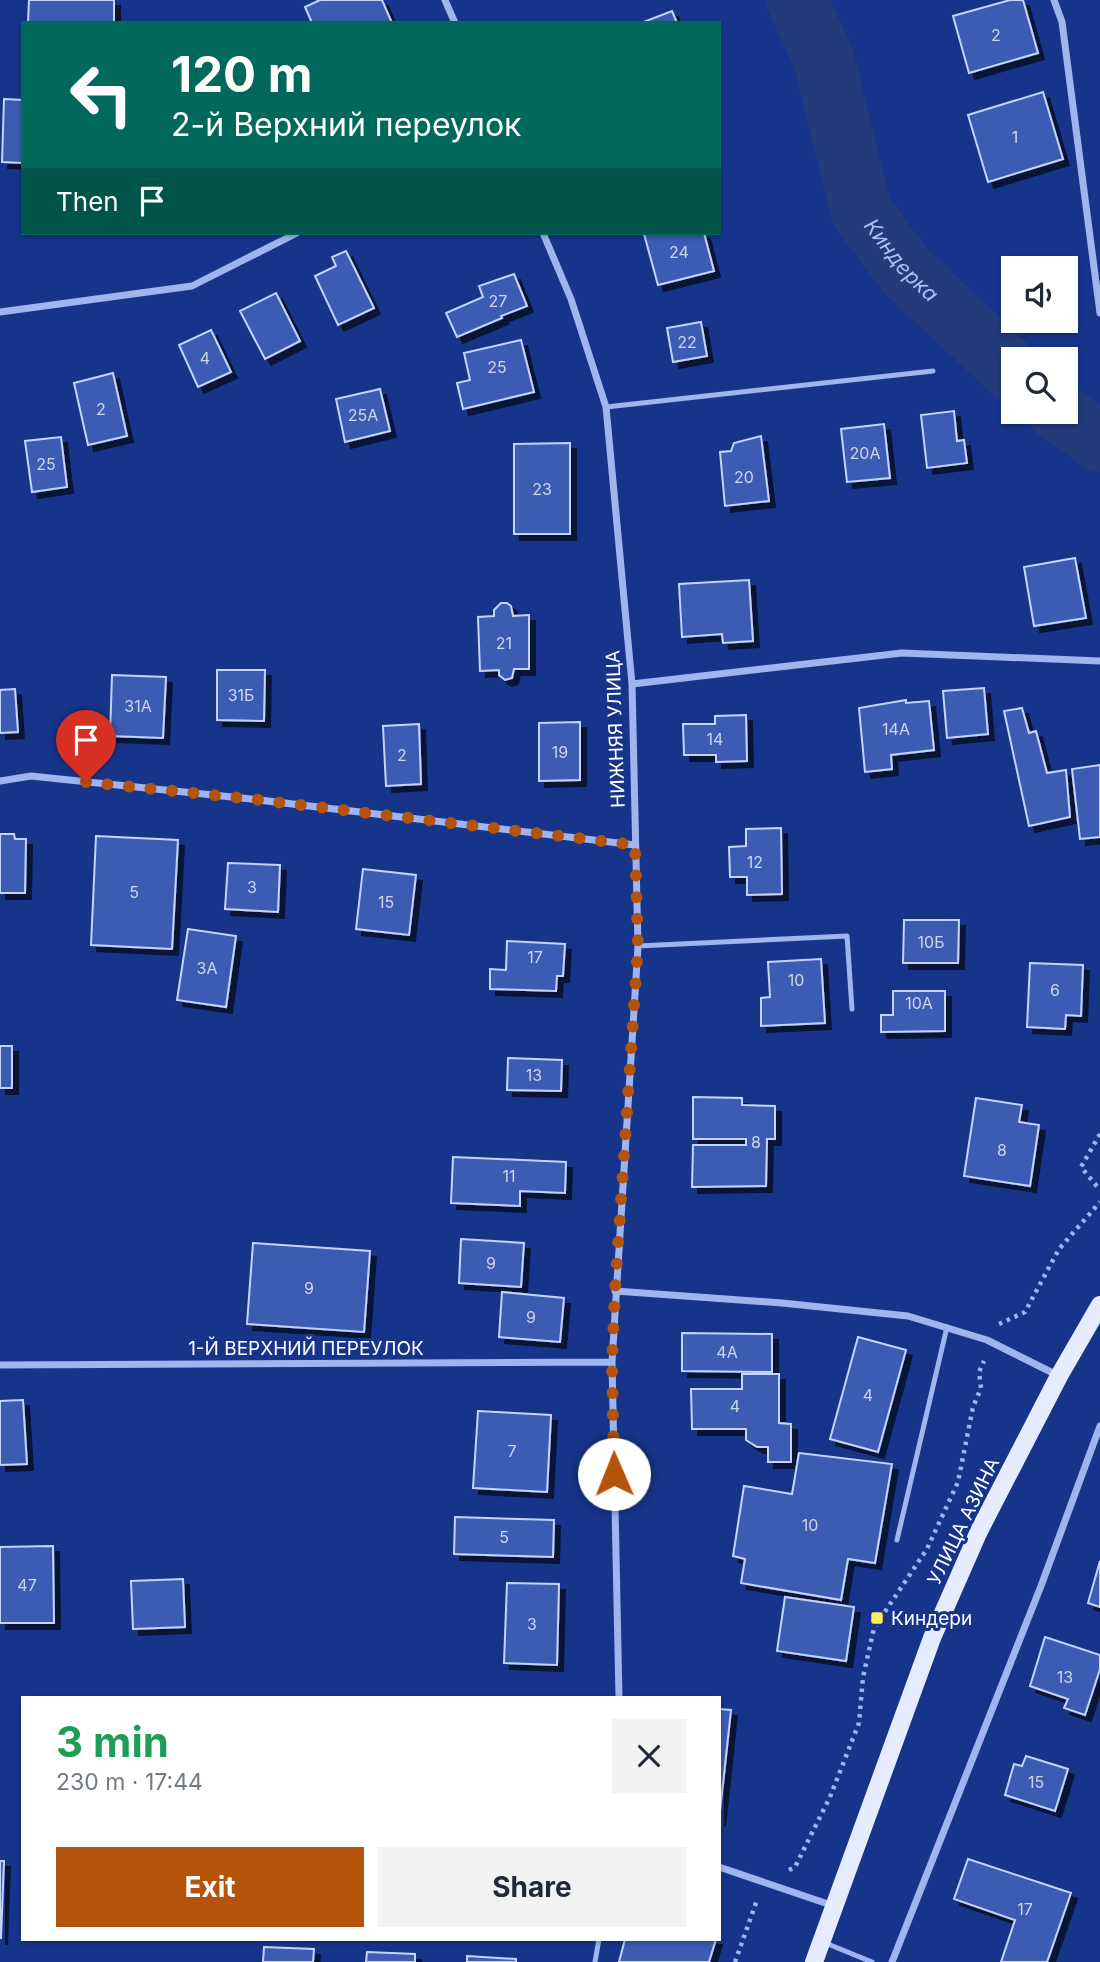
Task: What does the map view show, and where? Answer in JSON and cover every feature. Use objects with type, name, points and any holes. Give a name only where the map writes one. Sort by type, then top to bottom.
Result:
[{"type":"main road","name":"УЛИЦА АЗИНА","points":[[814,1962],[932,1638],[979,1531],[1059,1376],[1100,1305]]},
{"type":"street","points":[[445,0],[454,21]]},
{"type":"street","points":[[1054,0],[1062,22],[1100,313]]},
{"type":"street","points":[[0,312],[192,286],[293,235]]},
{"type":"street","name":"НИЖНЯЯ УЛИЦА","points":[[544,235],[571,299],[606,407],[632,684],[638,946],[612,1362],[618,1696]]},
{"type":"street","points":[[632,684],[902,653],[1100,661]]},
{"type":"street","points":[[0,782],[31,776],[251,799],[635,845]]},
{"type":"street","points":[[615,1291],[782,1303],[908,1316],[992,1342],[1059,1376]]},
{"type":"street","name":"1-Й ВЕРХНИЙ ПЕРЕУЛОК","points":[[0,1365],[612,1362]]},
{"type":"street","points":[[892,1962],[1041,1586],[1100,1426]]},
{"type":"street","points":[[721,1868],[835,1906]]},
{"type":"lane","points":[[606,407],[933,371]]},
{"type":"lane","points":[[638,946],[847,936],[852,1009]]},
{"type":"lane","points":[[897,1540],[947,1327]]},
{"type":"lane","points":[[595,1962],[599,1941]]},
{"type":"lane","points":[[821,1942],[872,1962]]},
{"type":"path","points":[[1100,1134],[1081,1167],[1100,1190]]},
{"type":"path","points":[[735,1962],[764,1883],[795,1867],[831,1797],[859,1723],[863,1677],[874,1628],[927,1549],[958,1482],[973,1407],[981,1388],[979,1372],[1000,1322],[1025,1312],[1059,1248],[1100,1202]]},
{"type":"building","points":[[29,0],[114,0],[114,21],[28,21]]},
{"type":"building","points":[[320,0],[382,0],[391,21],[311,21],[305,7]]},
{"type":"building","points":[[1010,0],[1023,0],[1038,53],[969,73],[953,16]]},
{"type":"building","points":[[672,11],[676,21],[646,21]]},
{"type":"building","points":[[1043,92],[1063,159],[988,182],[968,115]]},
{"type":"building","points":[[4,99],[21,100],[21,163],[2,162]]},
{"type":"building","points":[[644,235],[705,235],[714,271],[658,285]]},
{"type":"building","points":[[346,251],[374,308],[338,325],[315,276],[336,266],[332,257]]},
{"type":"building","points":[[514,274],[527,306],[457,337],[446,313],[483,297],[479,286]]},
{"type":"building","points":[[276,293],[300,341],[265,359],[240,311]]},
{"type":"building","points":[[701,322],[707,356],[673,362],[667,328]]},
{"type":"building","points":[[211,330],[231,372],[198,387],[179,345]]},
{"type":"building","points":[[521,340],[534,392],[463,409],[457,383],[470,380],[464,353]]},
{"type":"building","points":[[113,373],[127,436],[88,445],[74,383]]},
{"type":"building","points":[[380,389],[390,431],[345,442],[336,399]]},
{"type":"building","points":[[954,411],[957,441],[964,440],[967,463],[927,468],[921,415]]},
{"type":"building","points":[[884,424],[890,478],[847,482],[841,429]]},
{"type":"building","points":[[761,436],[769,501],[725,506],[720,452],[731,451],[734,443]]},
{"type":"building","points":[[61,437],[67,487],[32,492],[25,441]]},
{"type":"building","points":[[570,443],[570,534],[514,534],[514,444]]},
{"type":"building","points":[[1075,558],[1086,618],[1034,626],[1024,567]]},
{"type":"building","points":[[749,580],[753,641],[723,643],[722,634],[682,637],[679,584]]},
{"type":"building","points":[[501,603],[511,606],[513,616],[529,615],[529,669],[514,669],[512,678],[505,680],[499,675],[499,670],[480,671],[478,617],[494,616],[494,610]]},
{"type":"building","points":[[217,670],[265,670],[264,721],[217,720]]},
{"type":"building","points":[[112,675],[166,677],[163,738],[110,736]]},
{"type":"building","points":[[984,688],[988,734],[947,738],[943,691]]},
{"type":"building","points":[[15,689],[18,732],[0,733],[0,690]]},
{"type":"building","points":[[906,700],[906,703],[929,701],[934,750],[891,755],[892,769],[865,772],[859,708]]},
{"type":"building","points":[[1022,708],[1029,733],[1036,731],[1047,773],[1066,770],[1070,817],[1029,826],[1004,711]]},
{"type":"building","points":[[746,715],[747,761],[716,762],[716,755],[684,755],[683,724],[715,724],[715,716]]},
{"type":"building","points":[[580,722],[580,780],[539,781],[539,723]]},
{"type":"building","points":[[419,724],[421,784],[386,786],[383,726]]},
{"type":"building","points":[[1100,765],[1100,837],[1080,839],[1072,769]]},
{"type":"building","points":[[781,828],[782,894],[747,895],[747,877],[730,877],[729,847],[746,846],[746,829]]},
{"type":"building","points":[[0,834],[14,834],[15,839],[26,839],[25,893],[0,893]]},
{"type":"building","points":[[96,836],[178,840],[172,949],[91,945]]},
{"type":"building","points":[[228,863],[280,865],[278,912],[225,909]]},
{"type":"building","points":[[363,869],[416,875],[409,935],[356,929]]},
{"type":"building","points":[[904,920],[959,920],[958,963],[903,963]]},
{"type":"building","points":[[188,929],[236,936],[226,1007],[177,1000]]},
{"type":"building","points":[[507,941],[565,944],[563,976],[557,976],[556,991],[490,989],[490,969],[506,970]]},
{"type":"building","points":[[821,959],[825,1023],[761,1026],[761,998],[770,997],[768,962]]},
{"type":"building","points":[[1030,963],[1083,965],[1081,1016],[1066,1015],[1065,1029],[1027,1027]]},
{"type":"building","points":[[893,991],[945,991],[945,1031],[881,1032],[881,1015],[893,1015]]},
{"type":"building","points":[[0,1046],[12,1046],[12,1088],[0,1088]]},
{"type":"building","points":[[508,1058],[562,1060],[561,1091],[507,1090]]},
{"type":"building","points":[[693,1097],[742,1098],[742,1105],[775,1106],[775,1139],[767,1139],[766,1186],[692,1187],[693,1145],[746,1145],[746,1139],[693,1139]]},
{"type":"building","points":[[976,1098],[1022,1105],[1019,1122],[1039,1125],[1030,1186],[964,1176]]},
{"type":"building","points":[[453,1157],[566,1162],[565,1193],[520,1191],[520,1206],[451,1203]]},
{"type":"building","points":[[461,1239],[524,1243],[521,1287],[459,1283]]},
{"type":"building","points":[[253,1243],[370,1251],[364,1332],[247,1324]]},
{"type":"building","points":[[502,1292],[564,1298],[560,1342],[499,1337]]},
{"type":"building","points":[[682,1333],[772,1334],[772,1372],[682,1371]]},
{"type":"building","points":[[858,1337],[906,1350],[878,1452],[830,1439]]},
{"type":"building","points":[[742,1374],[779,1374],[779,1423],[791,1424],[791,1462],[768,1462],[768,1447],[757,1447],[746,1440],[746,1429],[692,1429],[691,1389],[742,1389]]},
{"type":"building","points":[[23,1400],[27,1464],[0,1465],[0,1401]]},
{"type":"building","points":[[478,1411],[551,1415],[547,1492],[473,1488]]},
{"type":"building","points":[[799,1453],[892,1464],[875,1563],[848,1559],[841,1600],[741,1583],[745,1559],[733,1556],[744,1486],[792,1494]]},
{"type":"building","points":[[455,1517],[554,1520],[553,1557],[454,1554]]},
{"type":"building","points":[[53,1546],[54,1623],[0,1623],[0,1547]]},
{"type":"building","points":[[1100,1561],[1100,1607],[1088,1603]]},
{"type":"building","points":[[183,1579],[185,1627],[133,1629],[131,1581]]},
{"type":"building","points":[[507,1583],[559,1584],[557,1665],[504,1663]]},
{"type":"building","points":[[785,1597],[854,1607],[846,1661],[777,1651]]},
{"type":"building","points":[[1045,1637],[1100,1655],[1100,1669],[1085,1715],[1064,1708],[1068,1699],[1030,1686]]},
{"type":"building","points":[[721,1709],[731,1710],[721,1802]]},
{"type":"building","points":[[1026,1756],[1068,1769],[1055,1811],[1005,1795],[1014,1764],[1022,1766]]},
{"type":"building","points":[[968,1859],[1071,1893],[1047,1962],[1001,1962],[1015,1920],[954,1899]]},
{"type":"building","points":[[0,1861],[4,1861],[1,1938],[0,1938]]},
{"type":"building","points":[[624,1941],[715,1941],[709,1962],[619,1962]]},
{"type":"building","points":[[264,1947],[314,1949],[313,1962],[263,1962]]},
{"type":"building","points":[[367,1952],[415,1954],[415,1962],[366,1962]]},
{"type":"building","points":[[467,1956],[516,1959],[516,1962],[467,1962]]},
{"type":"waterway","name":"Киндерка","points":[[797,0],[824,60],[862,213],[906,271],[1001,361]]},
{"type":"waterway","name":"Киндерка","points":[[1076,424],[1100,441]]},
{"type":"place","name":"Киндери","points":[[877,1618]]},
{"type":"route","points":[[86,782],[635,845],[638,946],[615,1291],[612,1362],[614,1474]]}]
